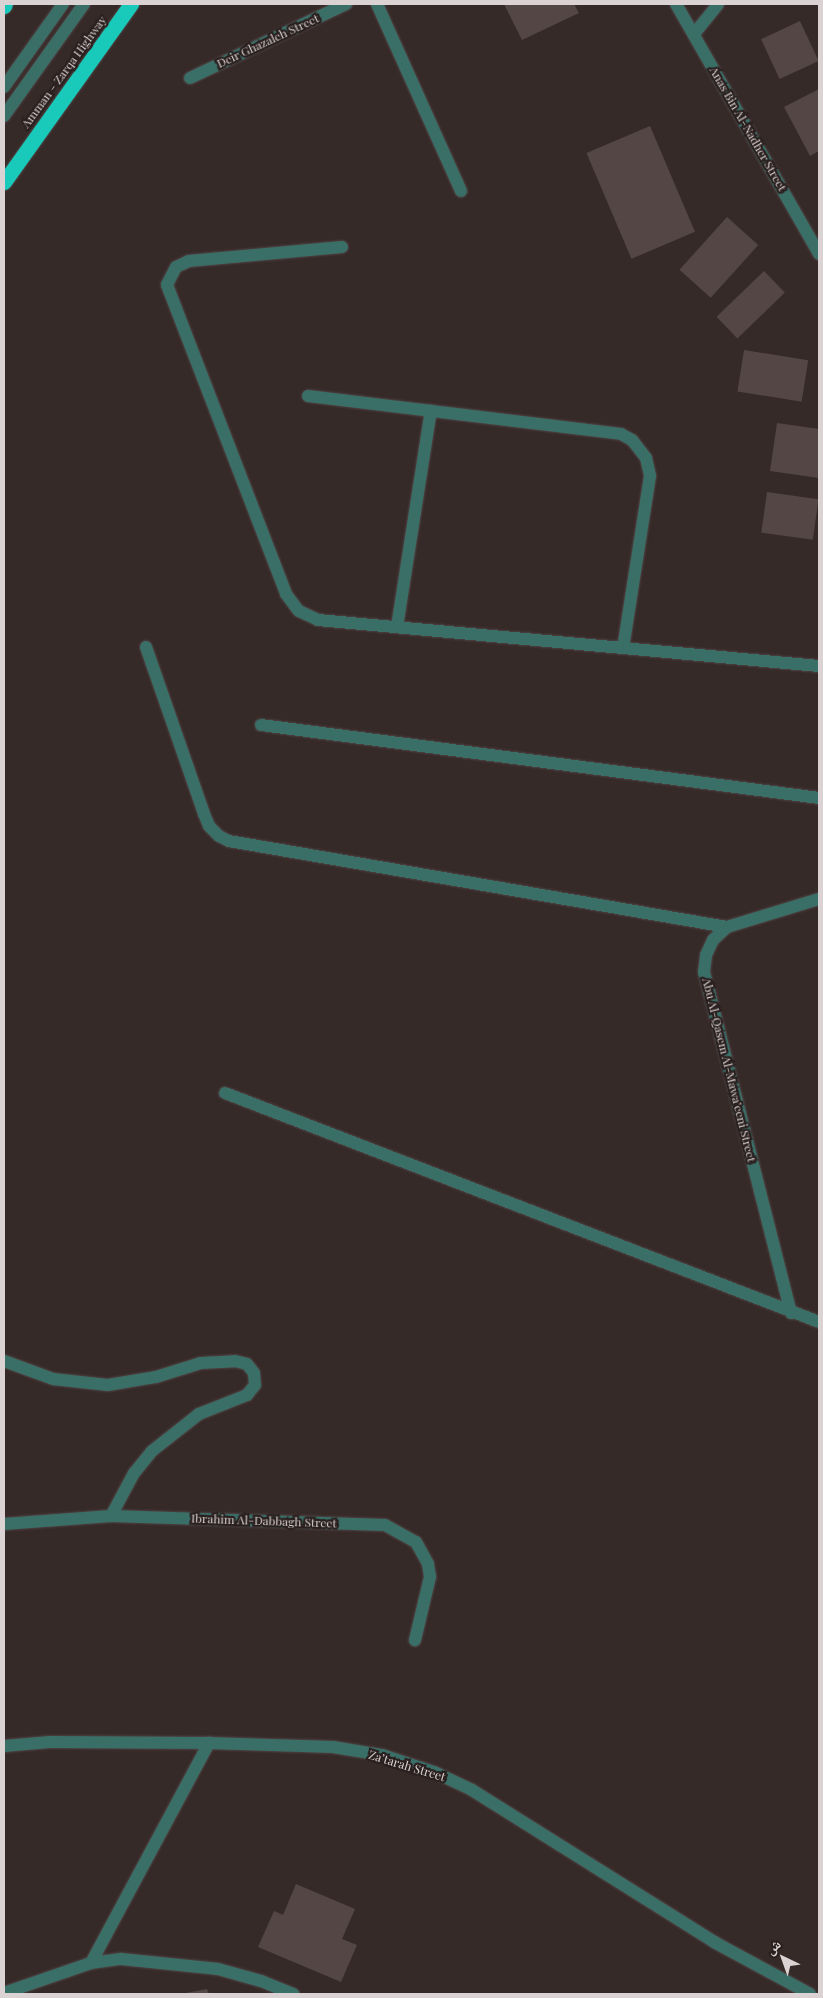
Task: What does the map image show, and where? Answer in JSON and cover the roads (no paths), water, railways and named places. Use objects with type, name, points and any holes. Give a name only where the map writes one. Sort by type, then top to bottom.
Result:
[{"type":"highway","name":"Amman - Zarqa Highway","points":[[4,182],[131,4]]},
{"type":"street","points":[[4,87],[63,4]]},
{"type":"street","points":[[4,116],[84,4]]},
{"type":"street","name":"Deir Ghazaleh Street","points":[[190,78],[346,4]]},
{"type":"street","points":[[377,4],[461,192]]},
{"type":"street","name":"Anas Bin Al-Nadher Street","points":[[676,4],[819,254]]},
{"type":"street","points":[[694,34],[718,4]]},
{"type":"street","points":[[342,247],[189,261],[176,267],[167,285],[292,604],[308,617],[318,620],[819,666]]},
{"type":"street","points":[[308,396],[621,434],[641,449],[650,476],[623,648]]},
{"type":"street","points":[[397,627],[431,411]]},
{"type":"street","points":[[146,647],[204,814],[209,826],[218,836],[230,841],[727,928]]},
{"type":"street","points":[[261,725],[819,798]]},
{"type":"street","name":"Abu Al-Qasem Al-Mawa’eeni Street","points":[[791,1313],[704,972],[706,955],[713,940],[727,928],[819,899]]},
{"type":"street","points":[[225,1093],[791,1313],[819,1322]]},
{"type":"street","points":[[4,1361],[53,1379],[108,1385],[156,1377],[201,1363],[235,1361],[247,1364],[254,1373],[255,1385],[247,1395],[199,1414],[152,1451],[134,1473],[111,1516]]},
{"type":"street","name":"Ibrahim Al-Dabbagh Street","points":[[4,1524],[111,1516],[373,1524],[397,1528],[416,1542],[428,1564],[430,1577],[415,1640]]},
{"type":"street","name":"Za’tarah Street","points":[[4,1746],[50,1742],[209,1743],[332,1747],[382,1755],[434,1772],[472,1790],[540,1830],[714,1942],[810,1994]]},
{"type":"street","points":[[91,1963],[209,1743]]},
{"type":"street","points":[[4,1993],[91,1963],[121,1959],[218,1969],[261,1981],[293,1994]]}]
